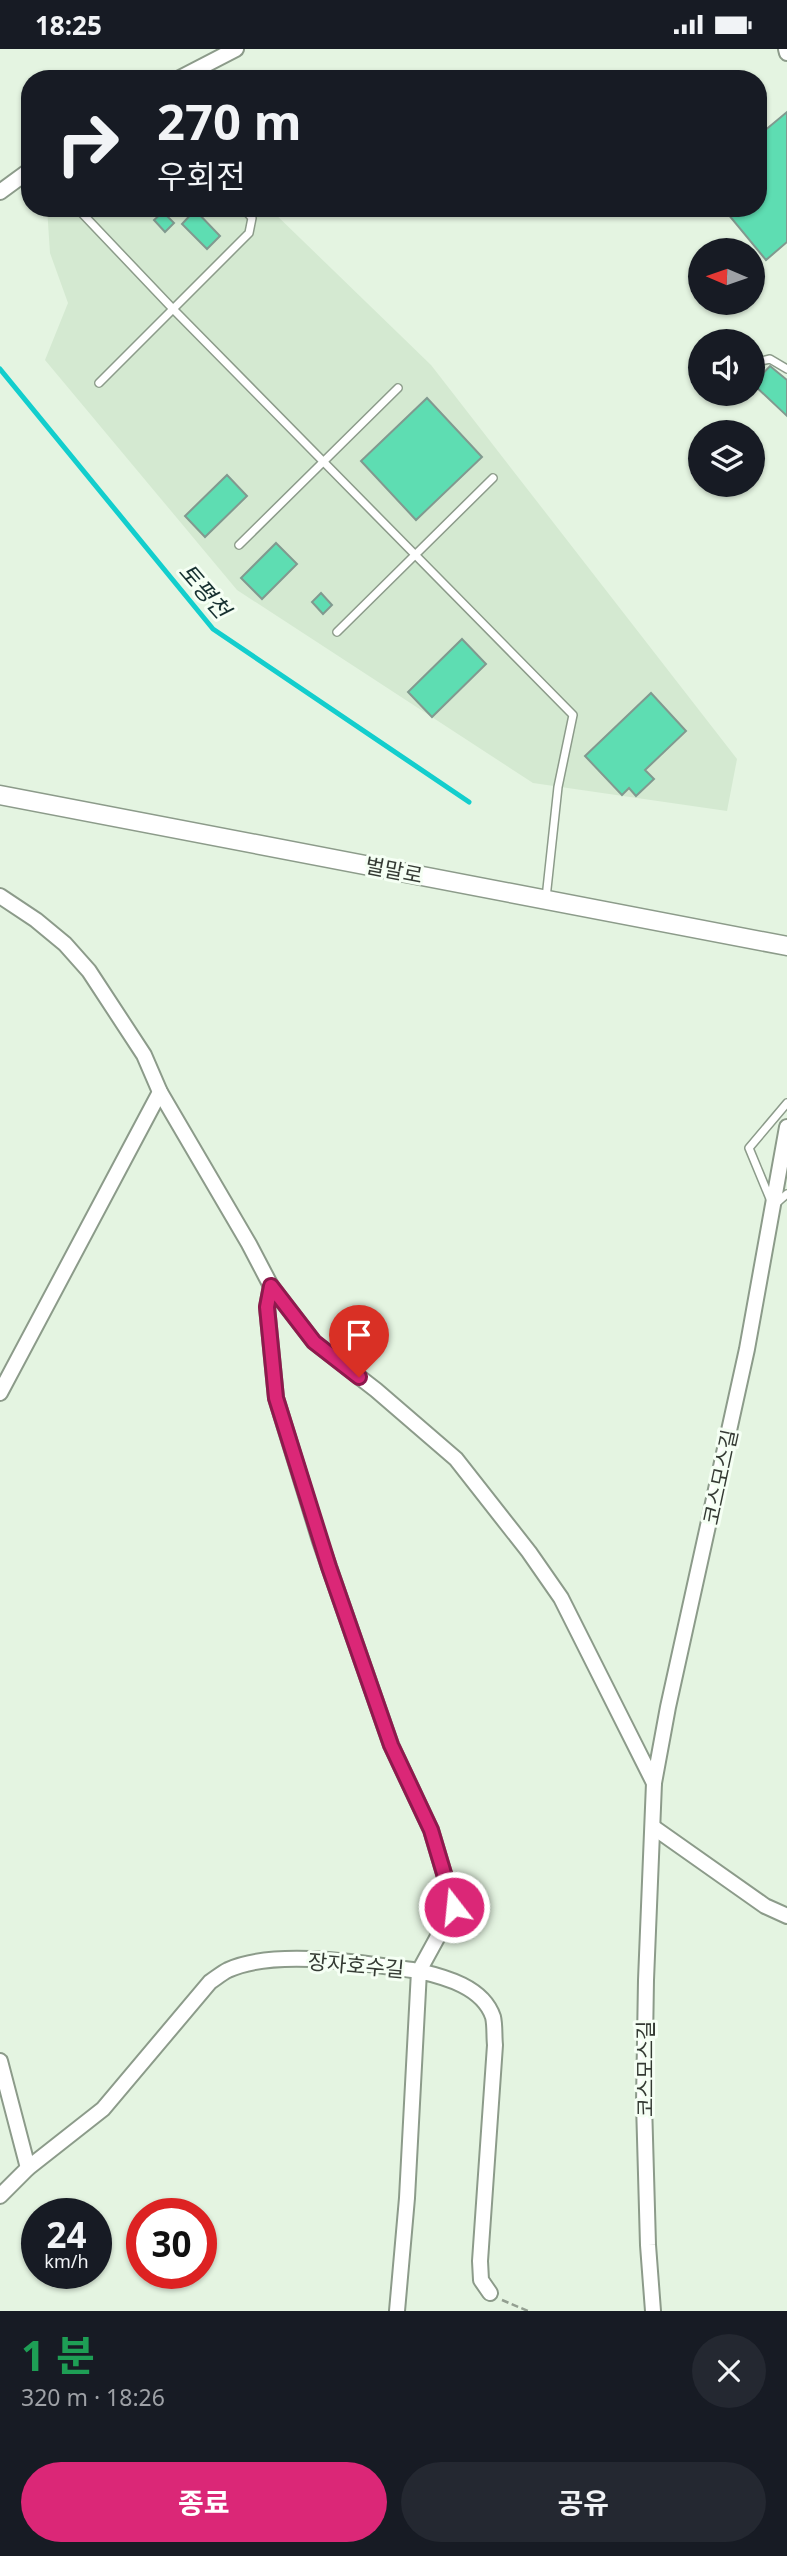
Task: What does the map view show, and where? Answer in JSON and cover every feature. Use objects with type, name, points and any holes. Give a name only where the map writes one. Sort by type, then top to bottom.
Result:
[{"type":"street","points":[[195,70],[236,49]]},
{"type":"street","points":[[0,192],[21,177]]},
{"type":"street","name":"벌말로","points":[[0,796],[787,946]]},
{"type":"street","points":[[0,896],[65,944],[89,971],[144,1055],[160,1092],[271,1286],[314,1342],[376,1389],[457,1459],[497,1508],[561,1598],[654,1783]]},
{"type":"street","points":[[0,1393],[160,1092]]},
{"type":"street","name":"코스모스길","points":[[653,2311],[648,2245],[644,2103],[654,1783],[668,1707],[745,1362],[787,1126]]},
{"type":"street","name":"장자호수길","points":[[0,2196],[28,2168],[103,2109],[210,1982],[228,1970],[288,1959],[348,1962],[419,1971],[454,1907],[431,1830],[391,1745],[329,1567],[276,1398],[267,1307],[271,1286]]},
{"type":"street","points":[[653,1827],[765,1906],[787,1916]]},
{"type":"street","points":[[397,2311],[407,2198],[419,1971],[460,1984],[485,2002],[493,2017],[495,2045],[480,2261],[481,2280],[490,2293]]},
{"type":"street","points":[[0,2061],[28,2168]]},
{"type":"lane","points":[[86,217],[573,715],[558,787],[546,899]]},
{"type":"lane","points":[[99,383],[249,233],[250,217]]},
{"type":"lane","points":[[765,360],[770,359],[787,369]]},
{"type":"lane","points":[[239,545],[398,388]]},
{"type":"lane","points":[[337,632],[494,478]]},
{"type":"lane","points":[[787,1103],[749,1148],[773,1206],[787,1194]]},
{"type":"path","points":[[490,2293],[528,2311]]},
{"type":"shaded area","points":[[48,217],[278,217],[431,365],[737,759],[727,811],[533,783],[237,590],[45,360],[68,303],[50,253]]},
{"type":"building","points":[[787,112],[787,242],[766,260],[765,238],[748,238],[730,217],[767,217],[767,129]]},
{"type":"building","points":[[157,217],[168,217],[174,223],[165,232],[154,220]]},
{"type":"building","points":[[188,217],[202,217],[220,236],[207,249],[182,224]]},
{"type":"building","points":[[770,366],[787,380],[787,416],[765,395],[765,371]]},
{"type":"building","points":[[427,398],[482,457],[416,520],[361,461]]},
{"type":"building","points":[[227,475],[247,496],[205,537],[185,516]]},
{"type":"building","points":[[276,543],[297,564],[262,599],[241,578]]},
{"type":"building","points":[[321,593],[332,605],[323,614],[312,602]]},
{"type":"building","points":[[462,639],[486,664],[432,717],[408,692]]},
{"type":"building","points":[[651,693],[686,731],[645,770],[654,779],[636,796],[629,788],[622,795],[585,756]]},
{"type":"waterway","name":"토평천","points":[[0,369],[213,629],[469,802]]},
{"type":"route","points":[[359,1377],[314,1342],[271,1286],[267,1307],[276,1398],[320,1541],[391,1745],[431,1830],[454,1907]]}]
